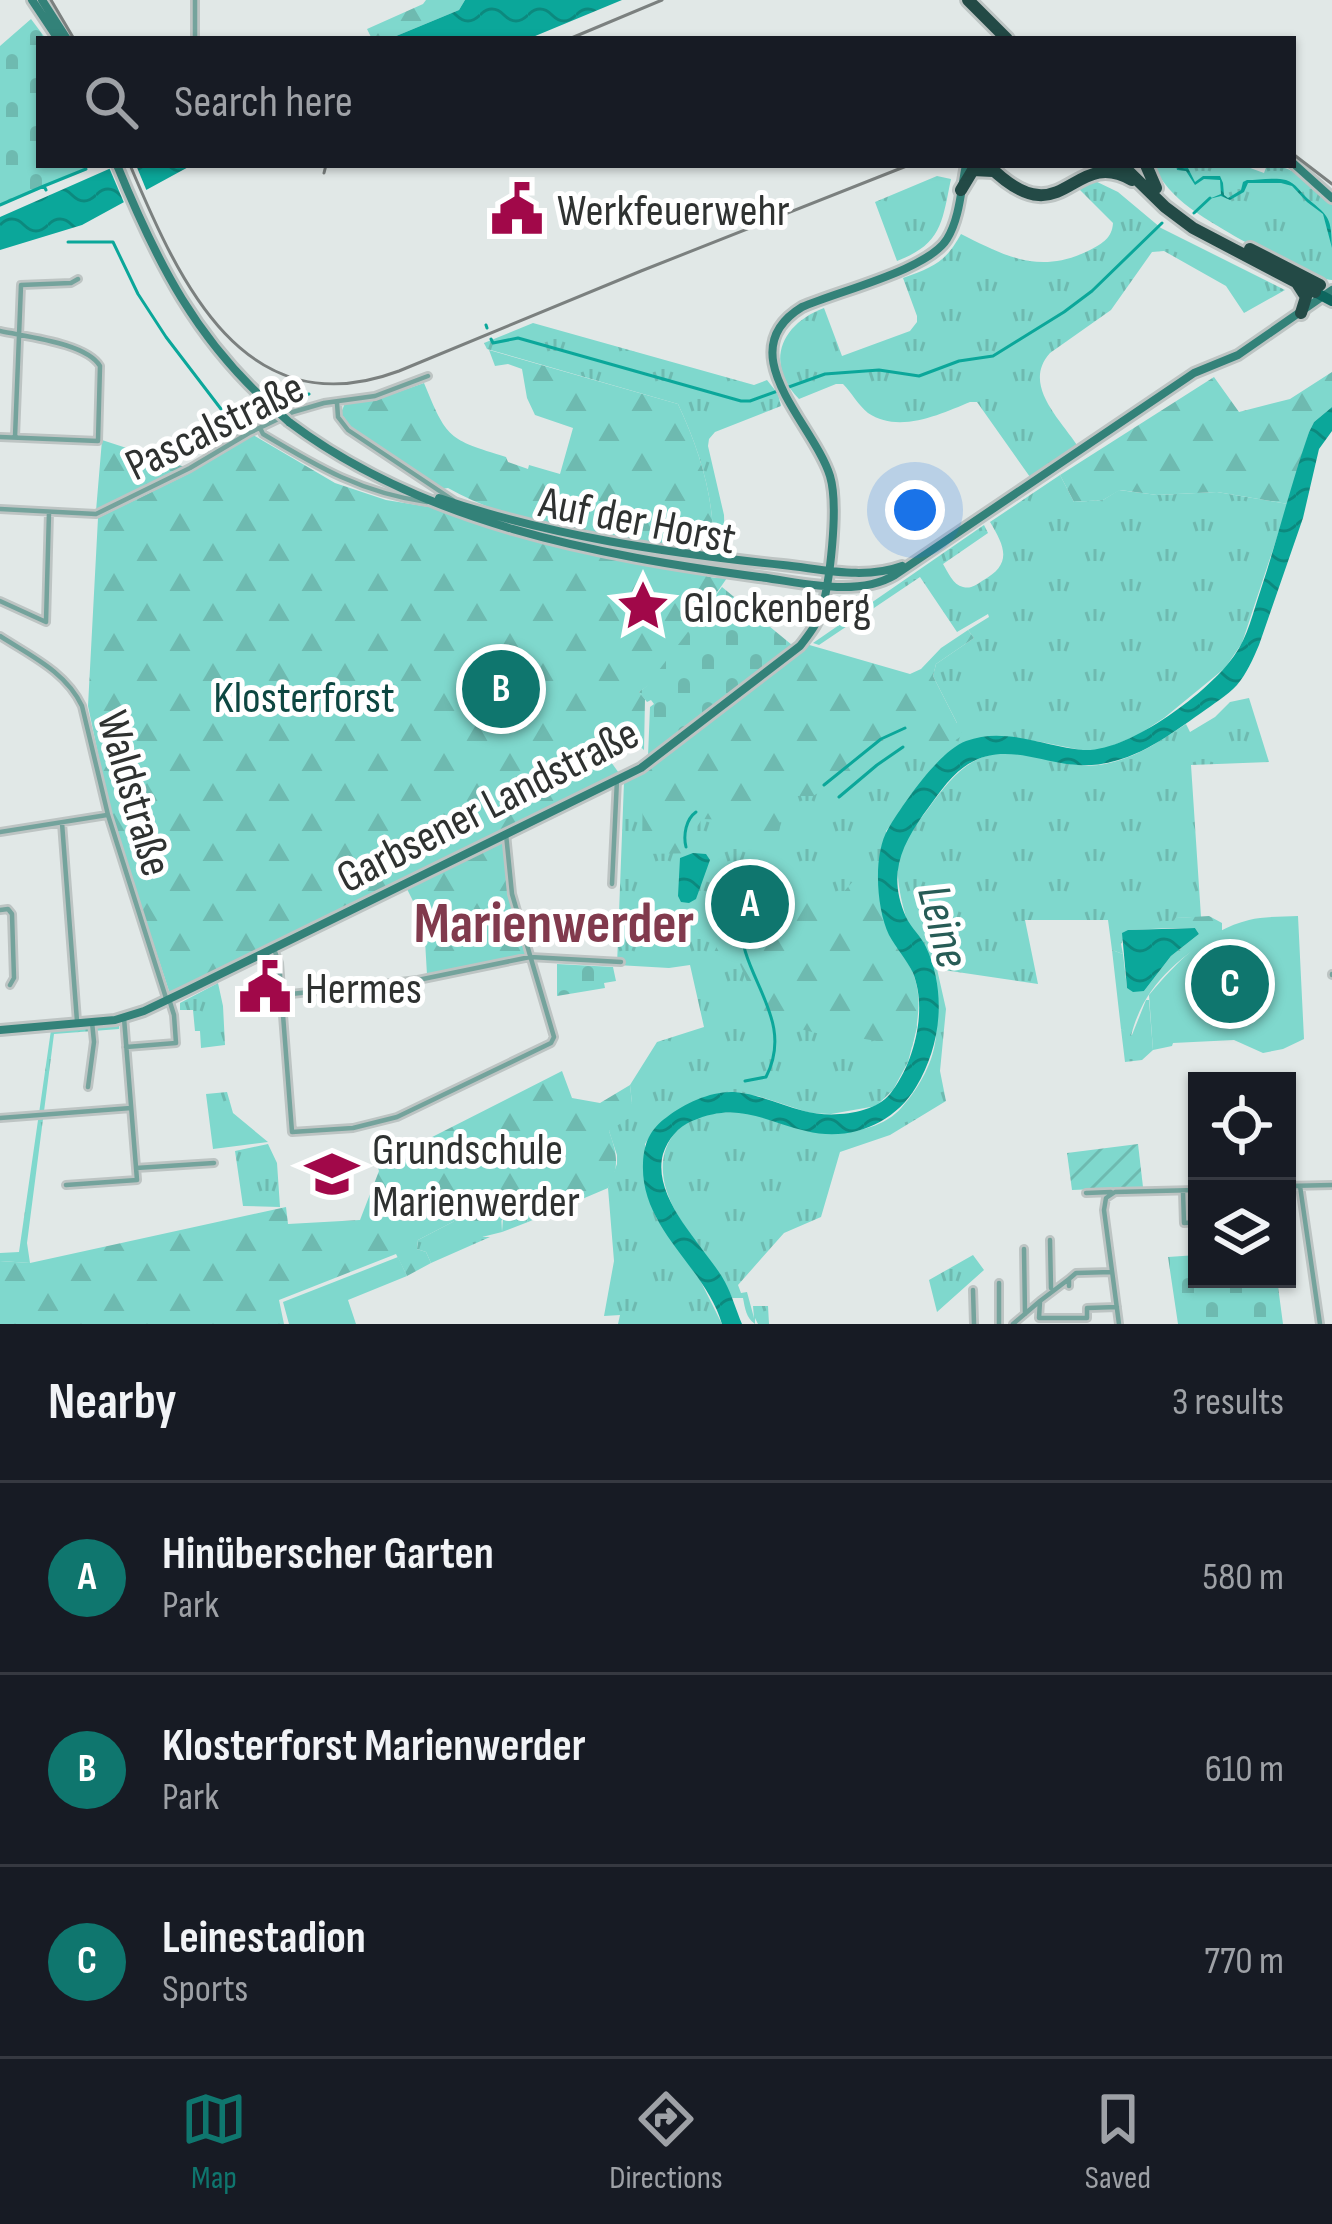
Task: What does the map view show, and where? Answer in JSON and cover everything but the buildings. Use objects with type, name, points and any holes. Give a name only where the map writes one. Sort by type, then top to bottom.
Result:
[{"type":"highway","points":[[958,0],[1000,35]]},
{"type":"highway","points":[[968,0],[1000,35]]},
{"type":"highway","points":[[992,10],[1000,35]]},
{"type":"highway","points":[[961,190],[973,170],[991,168],[1031,196],[1049,195],[1089,170],[1114,171],[1327,293]]},
{"type":"highway","points":[[1126,168],[1193,228],[1296,282],[1327,293]]},
{"type":"highway","points":[[1135,168],[1149,187]]},
{"type":"highway","points":[[1146,168],[1149,187]]},
{"type":"highway","points":[[1296,282],[1306,297],[1301,313]]},
{"type":"street","points":[[32,0],[56,36]]},
{"type":"street","points":[[42,0],[65,36]]},
{"type":"street","points":[[195,0],[195,36]]},
{"type":"street","points":[[1296,166],[1332,198]]},
{"type":"street","name":"Auf der Horst","points":[[120,168],[163,260],[202,323],[281,411],[352,464],[440,504],[586,547],[826,585]]},
{"type":"street","points":[[961,190],[965,168]]},
{"type":"street","name":"Garbsener Landstraße","points":[[0,1030],[124,1018],[168,999],[655,760],[800,646],[818,619],[834,508],[831,480],[822,458],[774,370],[776,335],[786,318],[809,303],[933,255],[952,230],[961,190]]},
{"type":"street","points":[[15,437],[20,285],[77,280]]},
{"type":"street","points":[[826,585],[877,584],[895,575],[1193,374],[1238,355],[1327,293]]},
{"type":"street","points":[[0,331],[65,345],[98,360],[98,441],[0,437]]},
{"type":"street","name":"Pascalstraße","points":[[49,512],[96,514],[293,412],[375,396],[428,376]]},
{"type":"street","name":"Auf der Horst","points":[[337,401],[338,417],[348,430],[436,490],[475,510]]},
{"type":"street","name":"Auf der Horst","points":[[292,420],[369,467],[475,510],[533,526],[727,560],[828,570]]},
{"type":"street","name":"Auf der Horst","points":[[260,428],[328,473],[387,495],[440,504]]},
{"type":"street","points":[[387,495],[397,495],[399,488]]},
{"type":"street","points":[[0,509],[49,512],[46,622],[0,602]]},
{"type":"street","points":[[828,570],[889,571],[924,554]]},
{"type":"street","name":"Waldstraße","points":[[0,637],[53,670],[77,694],[108,815],[168,999]]},
{"type":"street","points":[[612,884],[617,780]]},
{"type":"street","points":[[0,832],[108,815]]},
{"type":"street","points":[[62,823],[77,1024]]},
{"type":"street","points":[[274,948],[292,1132],[353,1128],[397,1117],[551,1043],[554,1036],[512,894],[506,834]]},
{"type":"street","points":[[0,910],[12,914],[14,978],[10,985]]},
{"type":"street","points":[[282,995],[426,978],[530,957],[621,962]]},
{"type":"street","points":[[126,1047],[176,1043],[168,999]]},
{"type":"street","points":[[66,1185],[137,1180],[124,1018]]},
{"type":"street","points":[[88,1087],[92,1022]]},
{"type":"street","points":[[0,1118],[131,1108]]},
{"type":"street","points":[[136,1168],[214,1163]]},
{"type":"street","points":[[1296,1186],[1332,1185]]},
{"type":"street","points":[[1300,1186],[1320,1324]]},
{"type":"street","points":[[1183,1191],[1184,1222],[1188,1222]]},
{"type":"street","points":[[1086,1193],[1188,1191]]},
{"type":"street","points":[[1115,1192],[1106,1198],[1104,1207],[1119,1324]]},
{"type":"street","points":[[1050,1240],[1051,1292]]},
{"type":"street","points":[[1024,1249],[1025,1314]]},
{"type":"street","points":[[1013,1324],[1076,1273],[1112,1273]]},
{"type":"street","points":[[999,1283],[999,1324]]},
{"type":"street","points":[[973,1290],[974,1324]]},
{"type":"street","points":[[1040,1301],[1039,1318],[1087,1318],[1087,1308],[1117,1307]]},
{"type":"green space","points":[[426,0],[465,0],[459,10],[396,36],[370,36],[367,29]]},
{"type":"green space","points":[[31,19],[44,36],[36,36],[36,168],[86,168],[0,205],[0,46]]},
{"type":"green space","points":[[1155,168],[1250,168],[1264,173],[1266,168],[1282,168],[1295,173],[1332,205],[1332,280],[1238,238],[1184,203]]},
{"type":"green space","points":[[937,176],[951,179],[938,230],[923,247],[897,261],[875,202]]},
{"type":"green space","points":[[1091,179],[1118,192],[1161,228],[1285,290],[1244,313],[1226,286],[1164,251],[1152,252],[1111,310],[1050,353],[1042,365],[1041,389],[1077,445],[1030,477],[977,402],[920,420],[893,422],[868,413],[843,384],[799,399],[788,385],[780,359],[782,346],[797,324],[824,308],[842,356],[910,331],[917,316],[903,278],[937,263],[961,234],[1009,256],[1039,262],[1072,257],[1099,245],[1109,236],[1113,223],[1078,188]]},
{"type":"green space","points":[[533,323],[754,385],[767,380],[781,406],[715,432],[709,439],[724,515],[725,552],[713,551],[704,476],[678,404],[487,349],[484,343]]},
{"type":"green space","points":[[489,350],[678,404],[704,476],[713,551],[577,531],[510,514],[442,489],[345,425],[341,413],[345,403],[375,400],[424,383],[438,416],[452,434],[508,462],[560,474],[573,428],[535,415],[522,369],[495,366]]},
{"type":"green space","points":[[1332,372],[1332,407],[1309,432],[1288,504],[1217,492],[1157,495],[1120,490],[1103,500],[1074,502],[1060,475],[1214,377],[1239,412],[1290,399]]},
{"type":"green space","name":"Klosterforst","points":[[253,435],[335,483],[386,500],[436,508],[520,535],[727,578],[649,685],[639,692],[645,699],[644,750],[608,727],[599,745],[621,776],[502,833],[508,893],[526,955],[427,975],[424,923],[404,883],[170,994],[111,816],[88,706],[98,518],[188,474]]},
{"type":"green space","points":[[102,440],[191,469],[96,511]]},
{"type":"green space","points":[[1060,475],[1074,502],[1103,500],[1119,490],[1157,495],[1217,492],[1288,504],[1242,643],[1225,668],[1164,718],[1102,750],[1036,741],[944,756],[886,831],[917,1027],[908,1062],[893,1090],[876,1106],[831,1114],[810,1113],[758,1096],[723,1093],[655,1128],[645,1144],[647,1194],[657,1219],[700,1280],[722,1324],[618,1324],[620,1315],[604,1316],[614,1261],[608,1188],[617,1164],[609,1131],[632,1103],[630,1085],[657,1042],[704,1027],[690,965],[617,965],[624,782],[729,708],[957,723],[933,676],[936,664],[974,638],[968,630],[988,614],[957,632],[920,577],[819,645],[813,643],[984,525],[988,533],[943,564],[963,587],[992,575],[1003,554],[990,522]]},
{"type":"green space","points":[[722,587],[792,645],[652,758],[648,756],[650,707],[654,704],[639,692]]},
{"type":"green space","points":[[968,630],[974,638],[936,664],[933,676],[963,735],[931,752],[916,743],[913,731],[907,728],[901,730],[903,756],[899,761],[864,765],[813,796],[773,796],[768,802],[780,825],[774,841],[765,835],[741,835],[732,820],[702,819],[695,830],[703,853],[642,854],[643,772],[806,644],[910,674]]},
{"type":"green space","points":[[1249,698],[1269,762],[1191,765],[1201,917],[1176,918],[1173,928],[1128,930],[1121,944],[1123,954],[1112,950],[1108,920],[1025,920],[1038,984],[937,969],[946,1009],[940,1071],[946,1101],[890,1135],[840,1152],[821,1217],[784,1233],[738,1285],[741,1293],[747,1292],[754,1318],[753,1306],[768,1306],[769,1324],[758,1324],[755,1318],[755,1324],[743,1298],[732,1298],[672,1204],[663,1176],[666,1149],[681,1127],[705,1115],[748,1114],[806,1130],[839,1133],[885,1121],[908,1099],[929,1064],[936,1030],[902,903],[898,862],[907,837],[938,796],[957,774],[979,759],[1007,753],[1084,766],[1105,764],[1137,753],[1186,724],[1190,732],[1230,702]]},
{"type":"green space","points":[[878,862],[883,920],[912,971],[917,990],[912,1047],[847,1036],[834,1048],[825,1047],[820,1034],[785,1025],[780,1037],[771,1042],[736,954],[716,959],[714,952],[721,939],[733,928],[734,918],[767,896],[834,903],[862,871]]},
{"type":"green space","points":[[1209,916],[1222,923],[1222,932],[1164,975],[1144,1003],[1131,1036],[1121,1029],[1112,950],[1123,954],[1127,988],[1144,991],[1171,956],[1199,934],[1195,928],[1173,928],[1172,922]]},
{"type":"green space","points":[[1298,916],[1304,1039],[1263,1053],[1234,1040],[1173,1043],[1153,1050],[1149,995],[1181,960],[1234,925]]},
{"type":"green space","points":[[557,964],[613,967],[616,981],[604,983],[605,988],[557,996]]},
{"type":"green space","points":[[218,983],[225,1045],[201,1048],[193,1010],[180,1010],[180,1003]]},
{"type":"green space","points":[[1146,1000],[1153,1050],[1142,1060],[1125,1062],[1121,1029],[1132,1035]]},
{"type":"green space","points":[[119,1024],[119,1029],[54,1034],[27,1243],[30,1263],[0,1261],[0,1253],[19,1252],[51,1030]]},
{"type":"green space","points":[[562,1071],[572,1098],[600,1103],[630,1085],[629,1118],[609,1131],[616,1160],[608,1188],[528,1222],[527,1196],[504,1202],[480,1199],[470,1213],[418,1240],[417,1249],[426,1252],[431,1263],[407,1276],[396,1254],[279,1300],[284,1324],[0,1324],[0,1261],[30,1263],[286,1207],[288,1224],[360,1220],[379,1171],[377,1165]]},
{"type":"green space","points":[[227,1092],[233,1113],[268,1142],[213,1149],[206,1094]]},
{"type":"green space","points":[[268,1144],[277,1163],[280,1207],[243,1206],[235,1151]]},
{"type":"green space","points":[[1138,1144],[1143,1187],[1072,1190],[1067,1153]]},
{"type":"green space","points":[[527,1196],[528,1222],[502,1232],[503,1219],[482,1237],[490,1237],[431,1263],[426,1252],[417,1249],[418,1240],[470,1213],[480,1199],[504,1202]]},
{"type":"green space","points":[[501,1213],[502,1232],[482,1237],[473,1218]]},
{"type":"green space","points":[[973,1255],[984,1270],[937,1312],[929,1280]]},
{"type":"green space","points":[[1188,1256],[1188,1288],[1278,1288],[1283,1324],[1178,1324],[1168,1257]]},
{"type":"green space","points":[[398,1257],[407,1276],[348,1300],[356,1324],[289,1324],[283,1302]]},
{"type":"water","points":[[465,0],[622,0],[535,36],[396,36],[459,10]]},
{"type":"water","points":[[111,168],[186,168],[82,225],[0,250],[0,217]]},
{"type":"water","points":[[1188,168],[1195,182],[1203,176],[1220,176],[1228,198],[1247,180],[1290,181],[1321,210],[1328,219],[1332,248],[1323,214],[1292,186],[1248,183],[1244,192],[1230,200],[1209,199],[1221,194],[1220,180],[1204,179],[1195,185],[1186,171],[1177,170]]},
{"type":"water","points":[[1332,407],[1332,431],[1319,449],[1303,518],[1259,645],[1233,689],[1158,742],[1112,762],[1078,765],[1006,754],[978,759],[952,777],[915,827],[899,863],[898,889],[906,917],[933,964],[939,1000],[931,1054],[907,1100],[883,1120],[854,1132],[822,1134],[750,1115],[723,1113],[692,1121],[671,1139],[663,1154],[665,1188],[682,1222],[725,1282],[742,1324],[722,1324],[714,1303],[652,1208],[643,1163],[652,1132],[682,1107],[716,1094],[743,1093],[826,1114],[862,1110],[890,1094],[912,1052],[919,1020],[913,973],[889,935],[879,896],[880,852],[895,818],[933,767],[966,741],[995,736],[1083,750],[1101,748],[1144,731],[1206,686],[1243,641],[1309,432]]},
{"type":"water","points":[[706,854],[710,860],[696,899],[681,902],[680,858]]},
{"type":"water","points":[[1195,928],[1199,934],[1171,956],[1144,991],[1127,988],[1122,933]]},
{"type":"pier","points":[[109,168],[137,168],[148,194],[125,205]]},
{"type":"waterway","points":[[44,186],[86,169]]},
{"type":"waterway","points":[[0,205],[44,186],[46,190]]},
{"type":"waterway","points":[[1194,213],[1210,198]]},
{"type":"waterway","points":[[491,339],[493,343],[518,338],[741,401],[825,374],[879,370],[919,376],[959,361],[993,356],[1064,312],[1162,223]]},
{"type":"waterway","points":[[68,242],[113,242],[166,337],[237,430]]},
{"type":"waterway","points":[[296,398],[309,394]]},
{"type":"waterway","points":[[824,785],[881,739],[905,728]]},
{"type":"waterway","points":[[839,797],[903,747]]},
{"type":"waterway","points":[[686,847],[686,828],[696,812]]},
{"type":"waterway","points":[[745,1081],[766,1077],[775,1035],[742,939],[741,918],[719,899],[747,870]]},
{"type":"tram line","points":[[51,0],[72,36]]},
{"type":"tram line","points":[[1296,156],[1332,184]]},
{"type":"tram line","points":[[131,168],[171,254],[225,333],[259,362],[298,380],[345,384],[399,371],[901,168]]},
{"type":"railway","points":[[576,36],[662,0]]},
{"type":"railway","points":[[324,173],[325,168]]},
{"type":"place","name":"Werkfeuerwehr","points":[[517,209]]},
{"type":"place","name":"Glockenberg","points":[[643,606]]},
{"type":"place","name":"Klosterforst Marienwerder","points":[[501,689]]},
{"type":"place","name":"Hinüberscher Garten","points":[[750,904]]},
{"type":"place","name":"Leinestadion","points":[[1230,984]]},
{"type":"place","name":"Hermes","points":[[265,987]]},
{"type":"place","name":"Grundschule Marienwerder","points":[[332,1174]]},
{"type":"district","name":"Marienwerder","points":[[554,922]]},
{"type":"water label","name":"Leine","points":[[945,926]]}]
